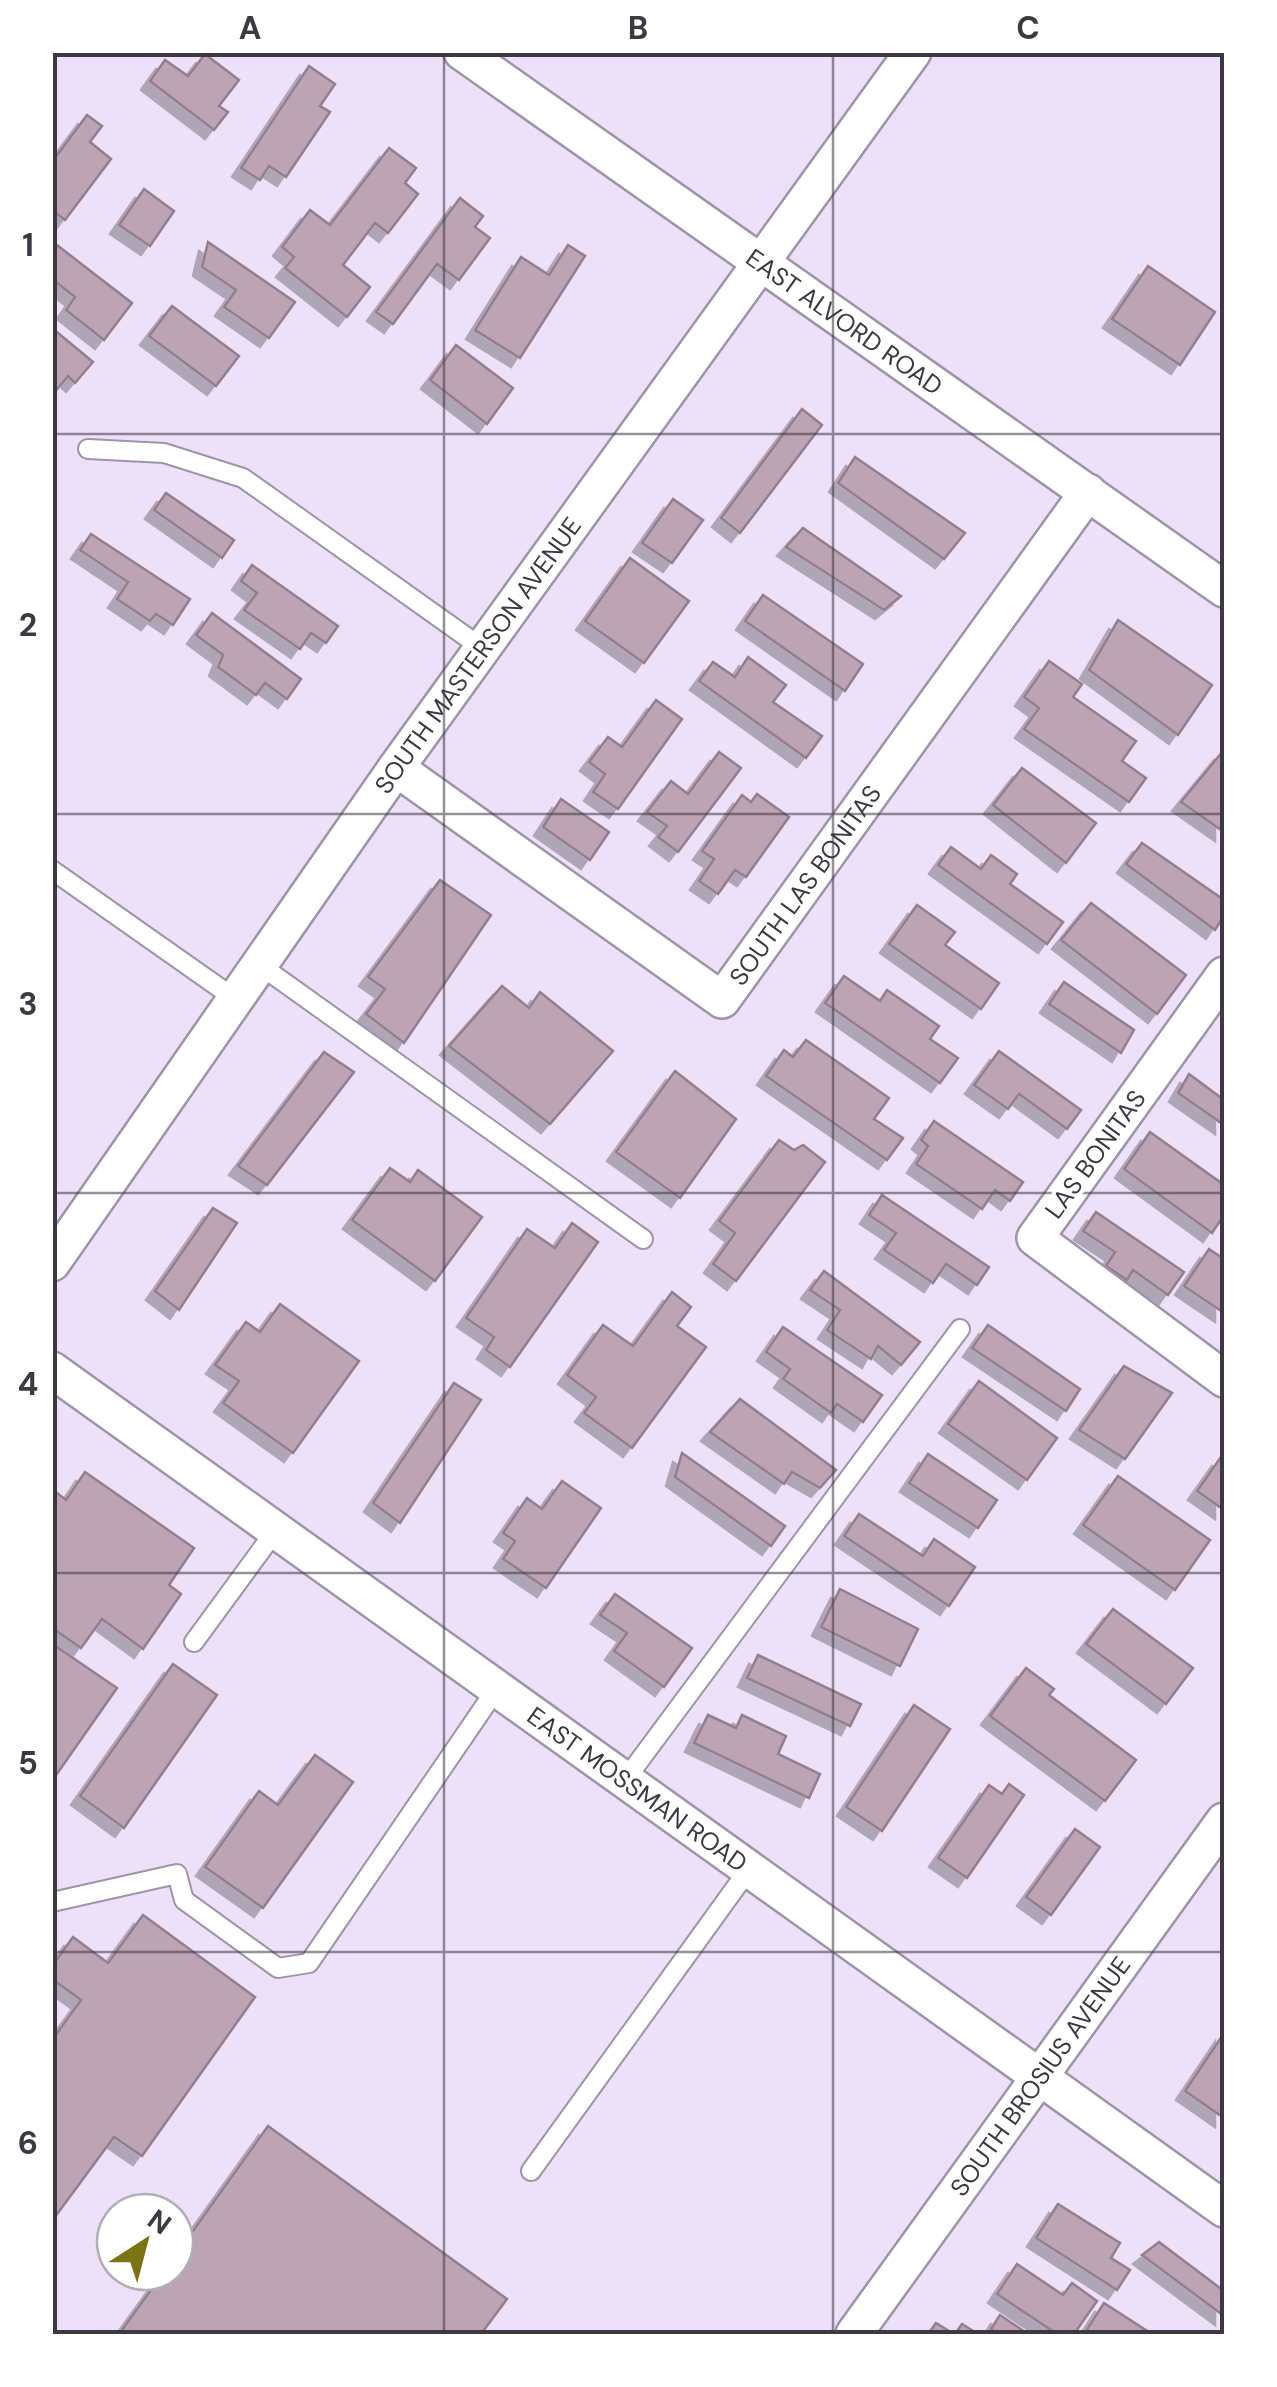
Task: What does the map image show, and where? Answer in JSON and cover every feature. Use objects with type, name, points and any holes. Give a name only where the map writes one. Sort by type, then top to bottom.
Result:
[{"type":"street","name":"EAST ALVORD ROAD","points":[[462,52],[762,260],[1224,590]]},
{"type":"street","name":"SOUTH MASTERSON AVENUE","points":[[52,1263],[257,963],[914,52]]},
{"type":"street","name":"SOUTH LAS BONITAS","points":[[396,768],[722,1000],[1088,492]]},
{"type":"street","name":"LAS BONITAS","points":[[1224,976],[1035,1238],[1224,1379]]},
{"type":"street","name":"EAST MOSSMAN ROAD","points":[[52,1370],[1224,2210]]},
{"type":"street","name":"SOUTH BROSIUS AVENUE","points":[[854,2334],[1224,1821]]},
{"type":"lane","points":[[88,449],[164,453],[243,478],[482,648]]},
{"type":"lane","points":[[52,870],[234,998]]},
{"type":"lane","points":[[257,963],[644,1239]]},
{"type":"lane","points":[[626,1780],[960,1329]]},
{"type":"lane","points":[[194,1642],[276,1530]]},
{"type":"lane","points":[[52,1902],[177,1874],[184,1900],[278,1968],[308,1963],[497,1688]]},
{"type":"lane","points":[[531,2171],[750,1869]]},
{"type":"building","points":[[205,54],[239,80],[219,106],[228,112],[214,130],[150,81],[165,60],[188,76]]},
{"type":"building","points":[[309,66],[335,84],[320,106],[330,112],[286,177],[269,166],[260,180],[241,168]]},
{"type":"building","points":[[87,115],[102,126],[90,142],[111,159],[65,220],[52,210],[52,162]]},
{"type":"building","points":[[389,148],[416,168],[405,183],[418,194],[388,233],[375,223],[343,265],[370,287],[347,317],[285,268],[294,257],[282,247],[310,210],[330,225]]},
{"type":"building","points":[[144,189],[174,211],[150,246],[119,225]]},
{"type":"building","points":[[460,198],[483,216],[475,227],[490,238],[459,280],[437,264],[393,324],[376,312]]},
{"type":"building","points":[[53,242],[132,303],[104,340],[66,310],[75,297],[52,279]]},
{"type":"building","points":[[208,242],[295,302],[269,338],[224,307],[236,290],[202,267]]},
{"type":"building","points":[[568,245],[585,256],[520,358],[475,330],[521,257],[549,275]]},
{"type":"building","points":[[1148,266],[1215,312],[1180,365],[1112,319]]},
{"type":"building","points":[[172,306],[239,356],[216,386],[149,336]]},
{"type":"building","points":[[52,328],[93,362],[75,383],[68,376],[54,393]]},
{"type":"building","points":[[456,345],[513,388],[487,424],[430,380]]},
{"type":"building","points":[[802,409],[822,425],[740,533],[721,518]]},
{"type":"building","points":[[855,457],[965,533],[944,559],[838,483]]},
{"type":"building","points":[[166,493],[234,540],[222,558],[154,510]]},
{"type":"building","points":[[673,499],[703,520],[672,563],[642,543]]},
{"type":"building","points":[[803,528],[901,596],[884,610],[786,547]]},
{"type":"building","points":[[91,534],[190,599],[173,625],[156,614],[150,621],[117,599],[128,582],[80,550]]},
{"type":"building","points":[[630,558],[689,601],[644,663],[585,621]]},
{"type":"building","points":[[252,565],[338,626],[326,643],[311,633],[300,649],[244,610],[257,593],[241,581]]},
{"type":"building","points":[[763,595],[863,664],[845,691],[745,621]]},
{"type":"building","points":[[212,613],[301,679],[287,699],[265,683],[256,695],[218,667],[223,655],[196,635]]},
{"type":"building","points":[[1118,620],[1212,685],[1178,735],[1089,670]]},
{"type":"building","points":[[748,657],[786,685],[773,702],[822,736],[806,758],[699,681],[713,662],[735,677]]},
{"type":"building","points":[[1049,661],[1082,684],[1073,697],[1136,741],[1122,761],[1146,778],[1129,802],[1024,729],[1039,708],[1024,697]]},
{"type":"building","points":[[656,700],[682,719],[618,809],[593,792],[605,774],[589,762],[608,737],[622,747]]},
{"type":"building","points":[[719,752],[741,768],[678,852],[658,837],[667,826],[647,812],[671,781],[688,794]]},
{"type":"building","points":[[1224,752],[1224,832],[1181,802]]},
{"type":"building","points":[[1022,768],[1096,823],[1066,863],[993,805]]},
{"type":"building","points":[[757,794],[789,817],[746,877],[735,870],[718,894],[699,881],[714,859],[702,851],[742,795],[751,802]]},
{"type":"building","points":[[561,799],[609,832],[590,860],[543,827]]},
{"type":"building","points":[[1142,843],[1224,900],[1224,916],[1215,930],[1126,864]]},
{"type":"building","points":[[951,847],[981,869],[991,855],[1017,874],[1010,884],[1063,922],[1047,944],[938,865]]},
{"type":"building","points":[[440,880],[491,915],[404,1043],[366,1014],[385,989],[368,977]]},
{"type":"building","points":[[1091,903],[1186,975],[1157,1014],[1061,940]]},
{"type":"building","points":[[917,905],[955,932],[945,945],[999,983],[981,1009],[889,944]]},
{"type":"building","points":[[844,976],[880,1001],[887,990],[939,1026],[930,1039],[958,1058],[940,1083],[825,1003]]},
{"type":"building","points":[[1064,982],[1134,1030],[1121,1053],[1049,1004]]},
{"type":"building","points":[[502,986],[529,1008],[540,992],[613,1051],[550,1124],[449,1046]]},
{"type":"building","points":[[806,1040],[889,1098],[874,1119],[903,1138],[887,1160],[766,1076],[784,1050],[793,1057]]},
{"type":"building","points":[[999,1051],[1081,1110],[1067,1129],[1019,1094],[1008,1109],[974,1085]]},
{"type":"building","points":[[324,1052],[354,1072],[267,1185],[238,1166]]},
{"type":"building","points":[[675,1071],[736,1119],[680,1198],[616,1152]]},
{"type":"building","points":[[1189,1074],[1224,1100],[1224,1125],[1178,1093]]},
{"type":"building","points":[[934,1121],[1023,1182],[1010,1201],[995,1190],[982,1209],[916,1164],[928,1146],[921,1140]]},
{"type":"building","points":[[1150,1132],[1224,1185],[1224,1215],[1212,1233],[1124,1169]]},
{"type":"building","points":[[779,1140],[794,1150],[803,1145],[825,1162],[736,1281],[713,1264],[735,1233],[719,1221]]},
{"type":"building","points":[[390,1168],[410,1182],[418,1170],[482,1217],[435,1281],[352,1220]]},
{"type":"building","points":[[882,1195],[989,1267],[977,1285],[946,1264],[933,1283],[884,1250],[896,1233],[869,1215]]},
{"type":"building","points":[[213,1208],[237,1223],[179,1310],[155,1291]]},
{"type":"building","points":[[1096,1212],[1184,1272],[1168,1295],[1133,1270],[1127,1280],[1106,1266],[1115,1252],[1083,1231]]},
{"type":"building","points":[[572,1223],[598,1242],[510,1367],[486,1350],[494,1337],[466,1318],[527,1229],[555,1248]]},
{"type":"building","points":[[1209,1249],[1224,1259],[1224,1313],[1184,1286]]},
{"type":"building","points":[[824,1271],[920,1342],[901,1365],[878,1346],[871,1359],[827,1330],[840,1310],[810,1290]]},
{"type":"building","points":[[672,1292],[691,1307],[677,1326],[706,1347],[632,1448],[584,1413],[596,1397],[567,1375],[603,1325],[633,1346]]},
{"type":"building","points":[[280,1304],[359,1361],[293,1453],[223,1403],[239,1381],[215,1365],[246,1322],[260,1332]]},
{"type":"building","points":[[988,1325],[1080,1389],[1066,1411],[972,1348]]},
{"type":"building","points":[[783,1327],[882,1395],[863,1422],[837,1404],[831,1413],[783,1379],[790,1369],[766,1352]]},
{"type":"building","points":[[1124,1366],[1172,1393],[1125,1459],[1079,1430]]},
{"type":"building","points":[[979,1381],[1057,1438],[1027,1480],[948,1424]]},
{"type":"building","points":[[454,1383],[481,1400],[400,1523],[373,1503]]},
{"type":"building","points":[[740,1399],[836,1470],[820,1488],[792,1472],[784,1484],[710,1432]]},
{"type":"building","points":[[682,1453],[785,1526],[771,1546],[675,1477]]},
{"type":"building","points":[[928,1454],[997,1500],[978,1528],[909,1483]]},
{"type":"building","points":[[1221,1457],[1224,1459],[1224,1510],[1197,1491]]},
{"type":"building","points":[[85,1472],[194,1548],[169,1585],[181,1594],[143,1649],[102,1619],[81,1648],[52,1628],[52,1499],[57,1493],[66,1500]]},
{"type":"building","points":[[1118,1476],[1210,1540],[1175,1590],[1083,1525]]},
{"type":"building","points":[[562,1481],[601,1508],[546,1588],[503,1559],[515,1541],[503,1533],[527,1498],[542,1509]]},
{"type":"building","points":[[859,1514],[923,1556],[934,1539],[975,1567],[949,1606],[844,1536]]},
{"type":"building","points":[[840,1589],[918,1629],[900,1666],[821,1627]]},
{"type":"building","points":[[615,1594],[692,1648],[664,1687],[614,1651],[627,1633],[600,1615]]},
{"type":"building","points":[[1113,1609],[1193,1668],[1166,1704],[1086,1644]]},
{"type":"building","points":[[52,1647],[117,1688],[52,1781]]},
{"type":"building","points":[[758,1655],[861,1704],[850,1726],[747,1678]]},
{"type":"building","points":[[173,1664],[217,1695],[124,1828],[80,1796]]},
{"type":"building","points":[[1026,1668],[1054,1689],[1049,1695],[1136,1760],[1105,1801],[990,1716]]},
{"type":"building","points":[[914,1705],[950,1729],[882,1831],[846,1807]]},
{"type":"building","points":[[708,1715],[736,1728],[742,1715],[786,1736],[778,1754],[820,1774],[809,1798],[694,1743]]},
{"type":"building","points":[[315,1755],[353,1782],[263,1908],[205,1867],[259,1791],[278,1805]]},
{"type":"building","points":[[1009,1784],[1024,1795],[967,1878],[938,1858],[989,1785],[1002,1794]]},
{"type":"building","points":[[1075,1829],[1100,1847],[1051,1915],[1026,1897]]},
{"type":"building","points":[[143,1915],[255,1997],[142,2156],[114,2137],[52,2221],[52,2040],[81,2000],[52,1979],[52,1966],[73,1937],[108,1963]]},
{"type":"building","points":[[1224,2033],[1224,2118],[1185,2091]]},
{"type":"building","points":[[268,2126],[507,2299],[481,2334],[119,2334],[149,2292],[195,2292],[195,2228]]},
{"type":"building","points":[[1058,2204],[1120,2243],[1111,2258],[1130,2270],[1117,2290],[1036,2238]]},
{"type":"building","points":[[1159,2242],[1224,2291],[1224,2316],[1142,2255]]},
{"type":"building","points":[[1017,2264],[1063,2295],[1072,2283],[1097,2301],[1074,2334],[1057,2334],[997,2294]]},
{"type":"building","points":[[1104,2303],[1152,2334],[1084,2334]]},
{"type":"building","points":[[1000,2315],[1028,2334],[998,2334],[991,2329]]},
{"type":"building","points":[[936,2323],[954,2334],[928,2334]]},
{"type":"building","points":[[962,2324],[978,2334],[955,2334]]}]
